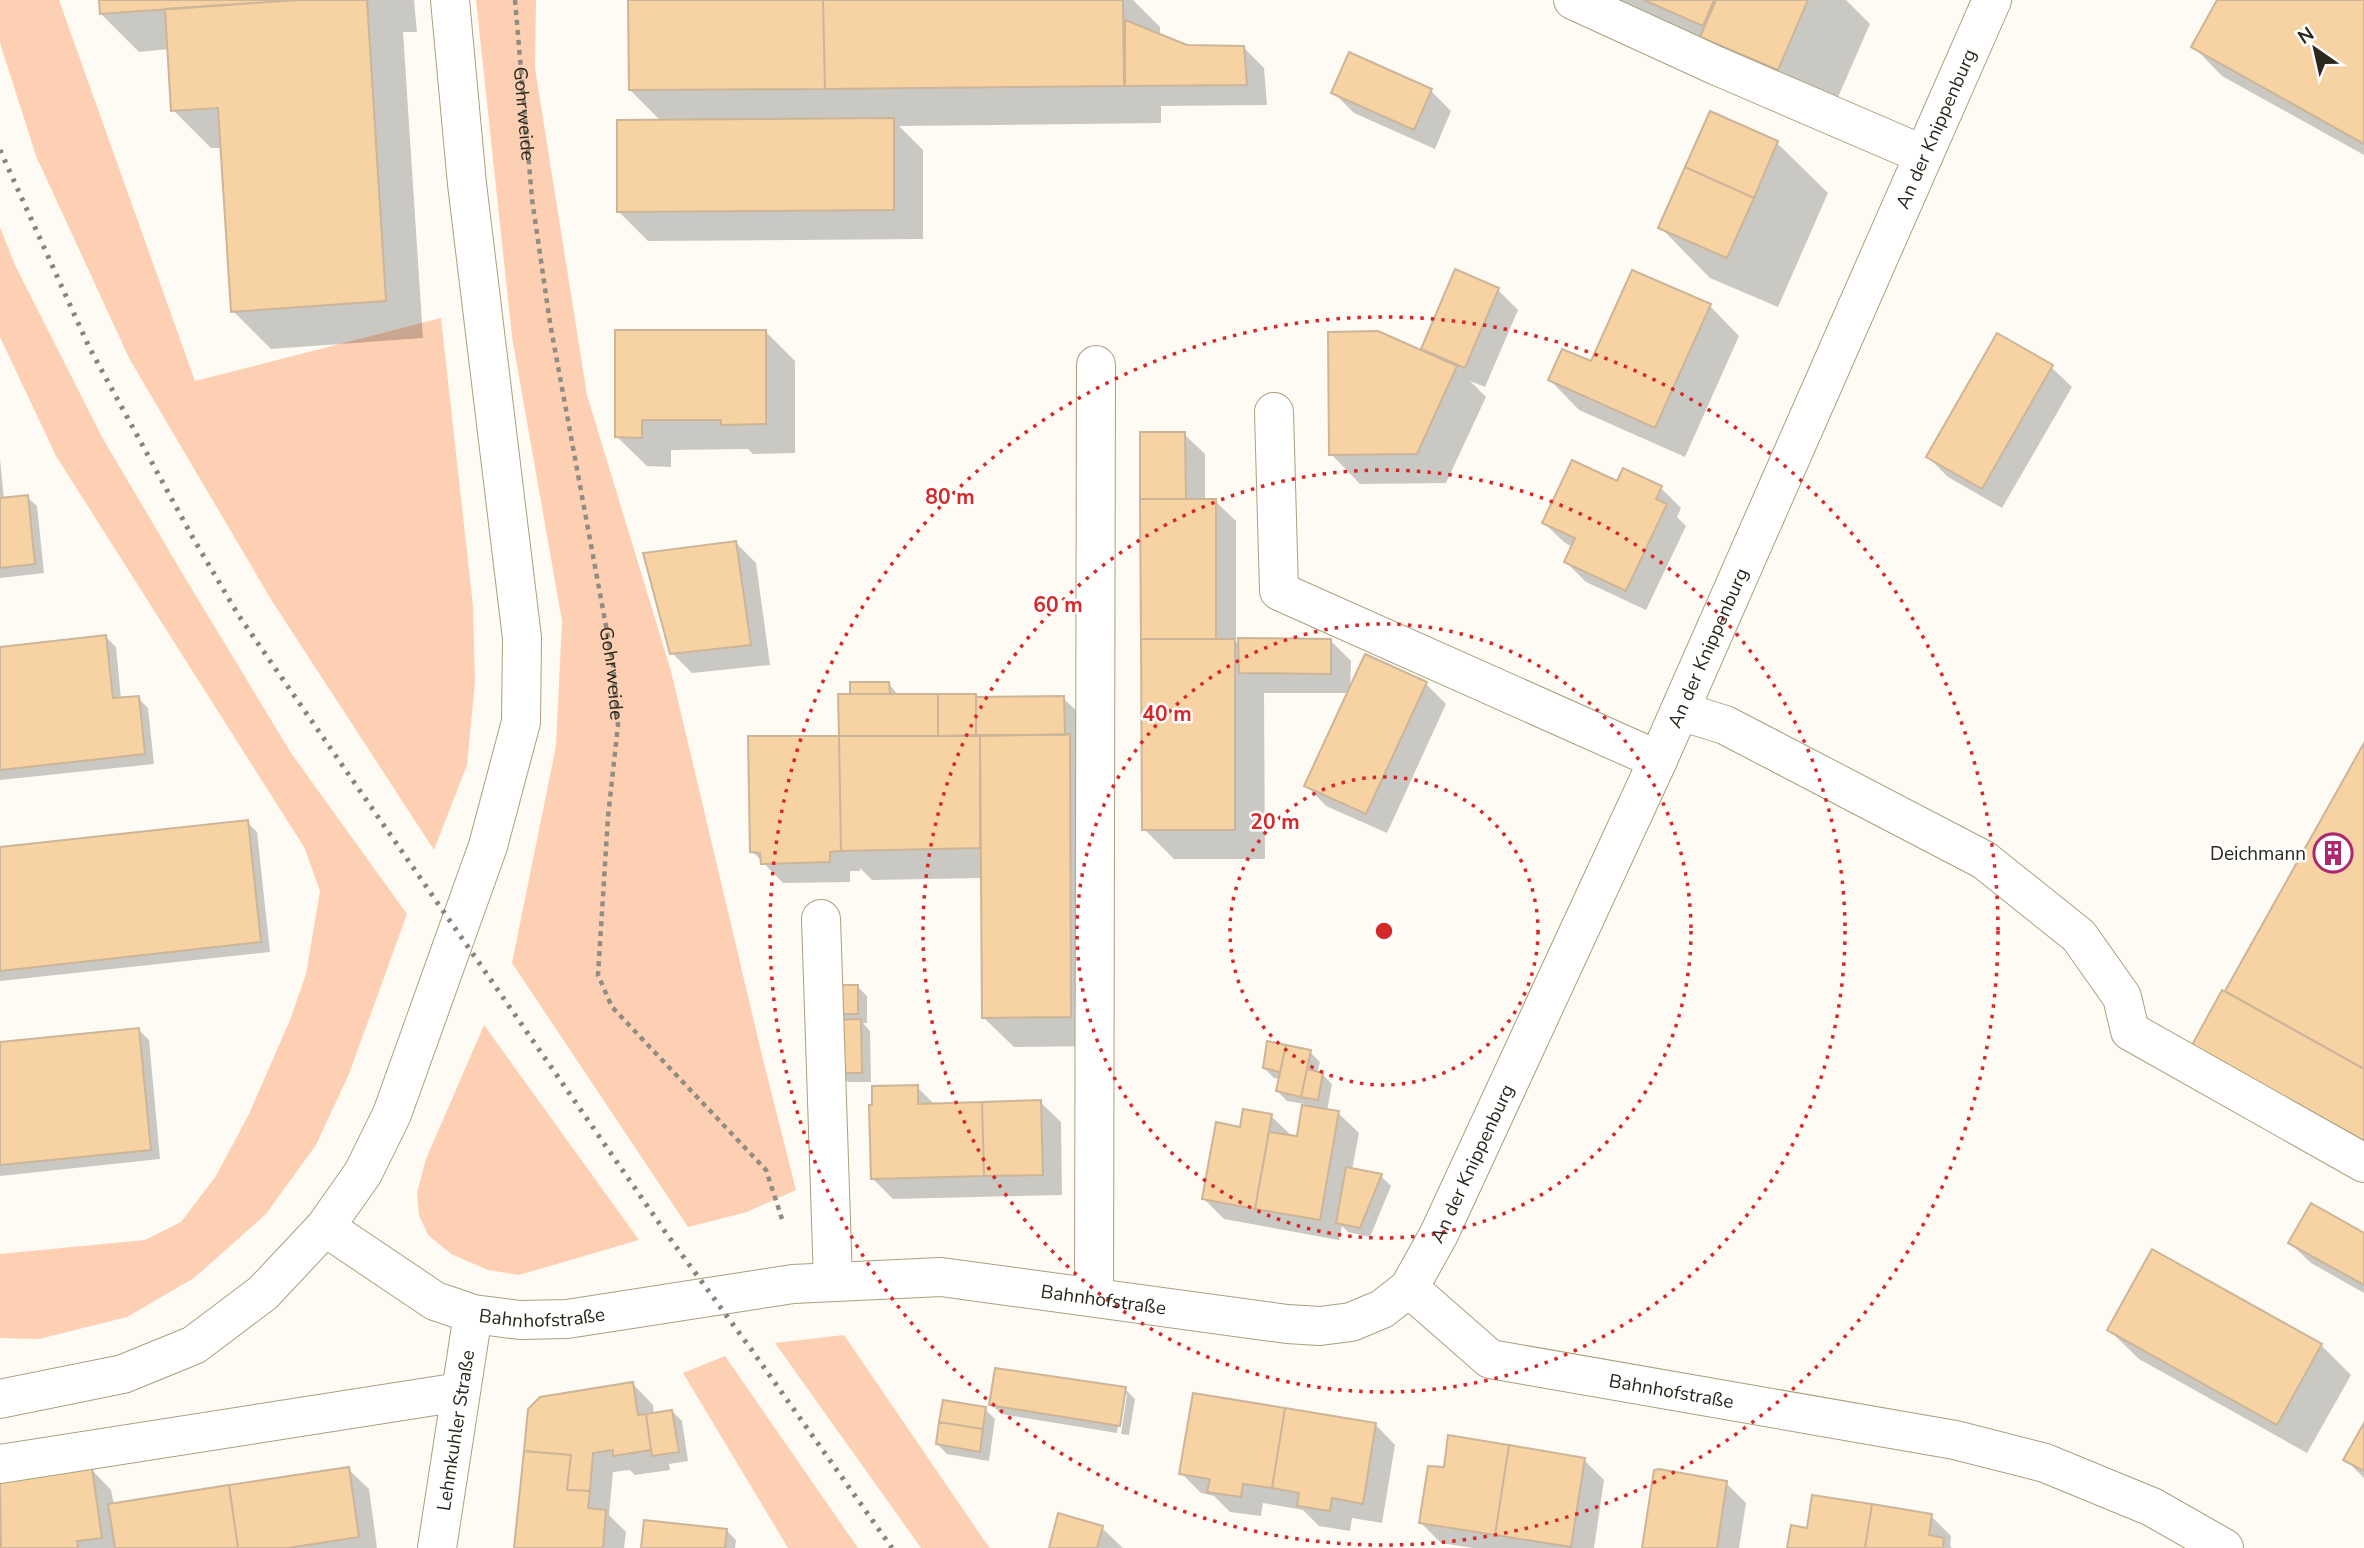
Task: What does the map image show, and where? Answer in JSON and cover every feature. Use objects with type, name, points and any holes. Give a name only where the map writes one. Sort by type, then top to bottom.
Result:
[{"type":"street","points":[[0,1399],[123,1374],[194,1345],[263,1293],[325,1227],[363,1173],[392,1114],[488,846],[521,722],[522,638],[467,184],[450,0]]},
{"type":"street","points":[[1573,0],[1717,66],[1924,155]]},
{"type":"street","name":"An der Knippenburg","points":[[1409,1288],[1440,1234],[1658,760],[1992,0]]},
{"type":"street","points":[[1094,1297],[1096,365]]},
{"type":"street","points":[[1274,412],[1279,591],[1658,760]]},
{"type":"street","points":[[1680,711],[1725,725],[1984,860],[2079,936],[2122,996],[2130,1031],[2364,1163]]},
{"type":"street","points":[[821,919],[833,1281]]},
{"type":"street","name":"Bahnhofstraße","points":[[325,1227],[435,1301],[472,1314],[520,1320],[567,1319],[793,1284],[941,1277],[1287,1324],[1320,1326],[1351,1322],[1381,1310],[1409,1288],[1490,1359],[1955,1440],[2045,1463],[2151,1507],[2224,1548]]},
{"type":"street","name":"Lehmkuhler Straße","points":[[437,1548],[472,1314]]},
{"type":"street","points":[[0,1464],[460,1392]]},
{"type":"path","name":"Gohrweide","points":[[515,0],[531,199],[550,323],[613,664],[618,725],[608,817],[598,975],[612,1007],[766,1170],[783,1222],[793,1284]]},
{"type":"shaded area","points":[[0,0],[59,0],[195,381],[441,318],[473,606],[475,682],[467,765],[434,850],[272,601],[130,360],[36,156],[0,43]]},
{"type":"shaded area","points":[[476,0],[536,0],[535,68],[587,395],[671,671],[796,1190],[747,1212],[688,1227],[512,963],[556,746],[562,621],[512,337]]},
{"type":"shaded area","points":[[0,227],[15,265],[102,437],[184,576],[291,753],[407,914],[349,1074],[316,1145],[266,1214],[194,1278],[127,1317],[39,1339],[0,1338],[0,1254],[145,1240],[181,1222],[216,1176],[249,1114],[290,1020],[306,974],[320,891],[304,847],[56,456],[0,337]]},
{"type":"shaded area","points":[[484,1025],[639,1240],[519,1275],[488,1270],[451,1254],[428,1235],[419,1215],[417,1193],[426,1159]]},
{"type":"shaded area","points":[[844,1335],[990,1548],[921,1548],[775,1343]]},
{"type":"shaded area","points":[[725,1356],[858,1548],[788,1548],[683,1373]]},
{"type":"building","points":[[99,0],[297,0],[100,14]]},
{"type":"building","points":[[297,0],[367,0],[386,301],[231,312],[218,108],[171,111],[165,9]]},
{"type":"building","points":[[628,0],[823,0],[825,89],[629,90]]},
{"type":"building","points":[[823,0],[1123,0],[1124,86],[825,89]]},
{"type":"building","points":[[1644,0],[1714,0],[1703,26]]},
{"type":"building","points":[[1716,0],[1808,0],[1778,70],[1700,37]]},
{"type":"building","points":[[2217,0],[2364,0],[2364,144],[2191,47]]},
{"type":"building","points":[[1125,20],[1187,45],[1244,46],[1247,85],[1125,86]]},
{"type":"building","points":[[1349,52],[1432,89],[1414,130],[1331,93]]},
{"type":"building","points":[[1710,111],[1778,141],[1754,198],[1685,167]]},
{"type":"building","points":[[894,118],[894,210],[617,212],[617,120]]},
{"type":"building","points":[[1685,167],[1754,198],[1727,258],[1658,228]]},
{"type":"building","points":[[1455,269],[1499,288],[1465,368],[1421,349]]},
{"type":"building","points":[[1632,270],[1711,304],[1655,428],[1548,380],[1562,349],[1591,361]]},
{"type":"building","points":[[615,330],[766,330],[766,424],[721,425],[721,420],[642,420],[642,438],[615,437]]},
{"type":"building","points":[[1378,331],[1457,366],[1417,454],[1329,455],[1328,332]]},
{"type":"building","points":[[1997,333],[2053,365],[1982,489],[1926,457]]},
{"type":"building","points":[[1140,432],[1185,432],[1186,499],[1140,499]]},
{"type":"building","points":[[1572,460],[1617,481],[1623,468],[1662,486],[1656,499],[1667,504],[1626,591],[1564,562],[1575,538],[1542,523]]},
{"type":"building","points":[[28,495],[35,564],[0,568],[0,498]]},
{"type":"building","points":[[1140,499],[1216,499],[1216,639],[1141,639]]},
{"type":"building","points":[[736,541],[751,645],[670,654],[643,553]]},
{"type":"building","points":[[106,635],[113,698],[139,696],[145,754],[0,770],[0,647]]},
{"type":"building","points":[[1238,638],[1331,639],[1331,674],[1239,673]]},
{"type":"building","points":[[1141,639],[1235,639],[1235,830],[1142,830]]},
{"type":"building","points":[[1365,654],[1427,682],[1366,814],[1304,786]]},
{"type":"building","points":[[850,682],[889,682],[890,694],[850,694]]},
{"type":"building","points":[[838,694],[938,694],[938,736],[839,736]]},
{"type":"building","points":[[938,694],[976,694],[976,735],[938,736]]},
{"type":"building","points":[[1064,696],[1065,735],[976,735],[976,697]]},
{"type":"building","points":[[1070,734],[1071,1017],[982,1018],[980,736]]},
{"type":"building","points":[[748,736],[839,736],[841,851],[830,852],[830,862],[761,864],[760,853],[750,852]]},
{"type":"building","points":[[839,736],[980,736],[980,848],[841,851]]},
{"type":"building","name":"Deichmann","points":[[2364,743],[2364,1069],[2225,991]]},
{"type":"building","points":[[248,820],[261,942],[0,971],[0,847]]},
{"type":"building","points":[[836,985],[858,985],[858,1014],[837,1014]]},
{"type":"building","points":[[2222,990],[2364,1069],[2364,1141],[2192,1045]]},
{"type":"building","points":[[861,1019],[862,1073],[836,1073],[835,1020]]},
{"type":"building","points":[[139,1028],[151,1150],[0,1165],[0,1042]]},
{"type":"building","points":[[1267,1041],[1286,1045],[1280,1072],[1263,1068]]},
{"type":"building","points":[[1286,1045],[1311,1050],[1301,1097],[1276,1091]]},
{"type":"building","points":[[1307,1069],[1323,1073],[1318,1100],[1301,1097]]},
{"type":"building","points":[[918,1085],[918,1104],[982,1102],[984,1176],[871,1179],[869,1105],[872,1105],[872,1086]]},
{"type":"building","points":[[1041,1100],[1043,1175],[984,1176],[982,1102]]},
{"type":"building","points":[[1302,1105],[1339,1111],[1320,1220],[1255,1209],[1269,1132],[1297,1136]]},
{"type":"building","points":[[1243,1109],[1272,1114],[1255,1209],[1202,1199],[1216,1122],[1240,1127]]},
{"type":"building","points":[[1346,1167],[1382,1174],[1360,1228],[1336,1223]]},
{"type":"building","points":[[2311,1203],[2364,1233],[2364,1285],[2288,1243]]},
{"type":"building","points":[[2152,1249],[2322,1344],[2277,1425],[2107,1330]]},
{"type":"building","points":[[995,1368],[1126,1387],[1120,1426],[989,1405]]},
{"type":"building","points":[[633,1382],[638,1415],[646,1414],[651,1450],[613,1456],[613,1450],[593,1453],[590,1491],[567,1490],[571,1455],[524,1451],[528,1409],[540,1397]]},
{"type":"building","points":[[1193,1393],[1285,1408],[1272,1488],[1243,1484],[1241,1497],[1207,1492],[1210,1479],[1179,1474]]},
{"type":"building","points":[[943,1400],[986,1407],[983,1429],[939,1422]]},
{"type":"building","points":[[1285,1408],[1376,1423],[1363,1504],[1332,1498],[1330,1511],[1297,1506],[1299,1493],[1272,1488]]},
{"type":"building","points":[[672,1410],[679,1452],[652,1456],[646,1414]]},
{"type":"building","points":[[939,1422],[983,1429],[980,1452],[936,1444]]},
{"type":"building","points":[[2364,1423],[2364,1471],[2343,1460]]},
{"type":"building","points":[[1448,1435],[1509,1445],[1495,1535],[1419,1523],[1428,1466],[1444,1467]]},
{"type":"building","points":[[1509,1445],[1585,1458],[1571,1547],[1495,1535]]},
{"type":"building","points":[[524,1451],[571,1455],[567,1490],[590,1491],[588,1508],[606,1510],[603,1548],[514,1548]]},
{"type":"building","points":[[349,1467],[359,1537],[288,1548],[238,1548],[229,1485]]},
{"type":"building","points":[[92,1468],[102,1538],[77,1541],[78,1548],[1,1548],[0,1482]]},
{"type":"building","points":[[1654,1470],[1727,1481],[1717,1548],[1642,1548]]},
{"type":"building","points":[[229,1485],[238,1548],[115,1548],[108,1504]]},
{"type":"building","points":[[1812,1495],[1872,1504],[1865,1548],[1787,1548],[1791,1525],[1807,1528]]},
{"type":"building","points":[[1872,1504],[1932,1514],[1929,1535],[1944,1538],[1943,1548],[1865,1548]]},
{"type":"building","points":[[1058,1513],[1103,1526],[1097,1548],[1049,1548]]},
{"type":"building","points":[[644,1520],[727,1529],[725,1548],[641,1548]]},
{"type":"railway","points":[[0,150],[89,347],[193,538],[239,616],[666,1233],[892,1548]]},
{"type":"place","name":"Deichmann","points":[[2333,853]]}]
